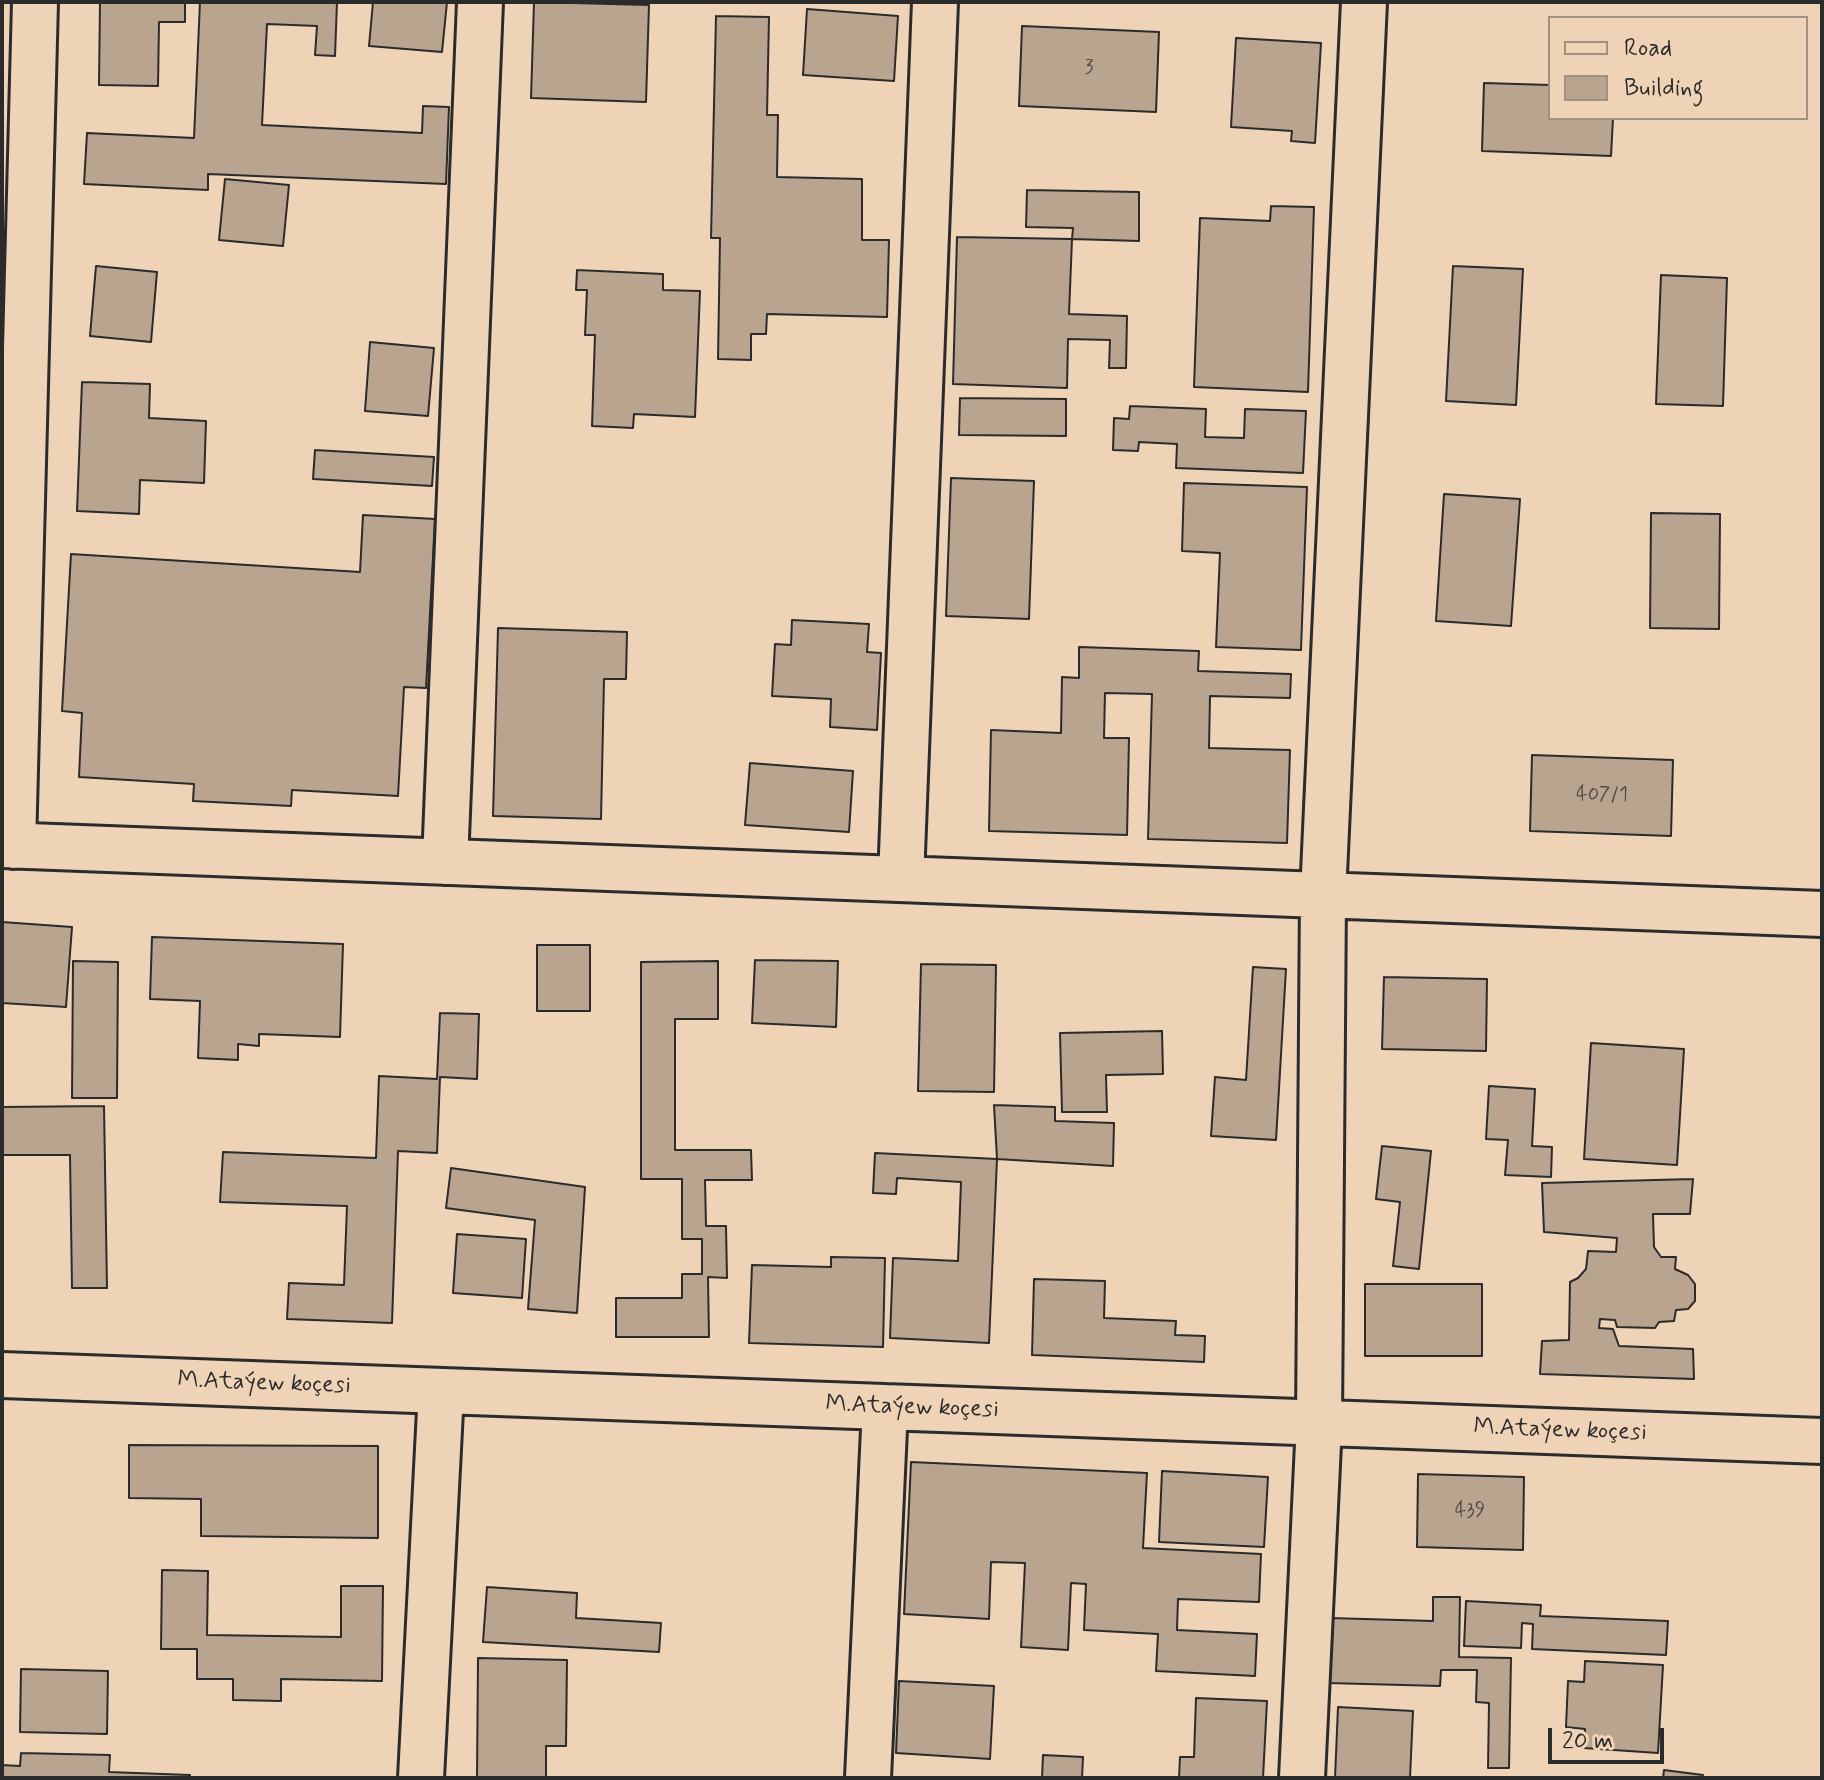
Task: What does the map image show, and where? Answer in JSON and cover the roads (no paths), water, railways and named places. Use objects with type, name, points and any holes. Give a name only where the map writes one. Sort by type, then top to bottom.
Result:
[{"type":"street","points":[[35,2],[8,845],[1822,914]]},
{"type":"street","points":[[445,862],[480,2]]},
{"type":"street","points":[[901,879],[935,2]]},
{"type":"street","points":[[1302,1778],[1319,1423],[1323,895],[1364,2]]},
{"type":"street","name":"M.Ataýew koçesi","points":[[2,1375],[1822,1441]]},
{"type":"street","points":[[421,1778],[441,1391]]},
{"type":"street","points":[[868,1778],[885,1407]]}]
